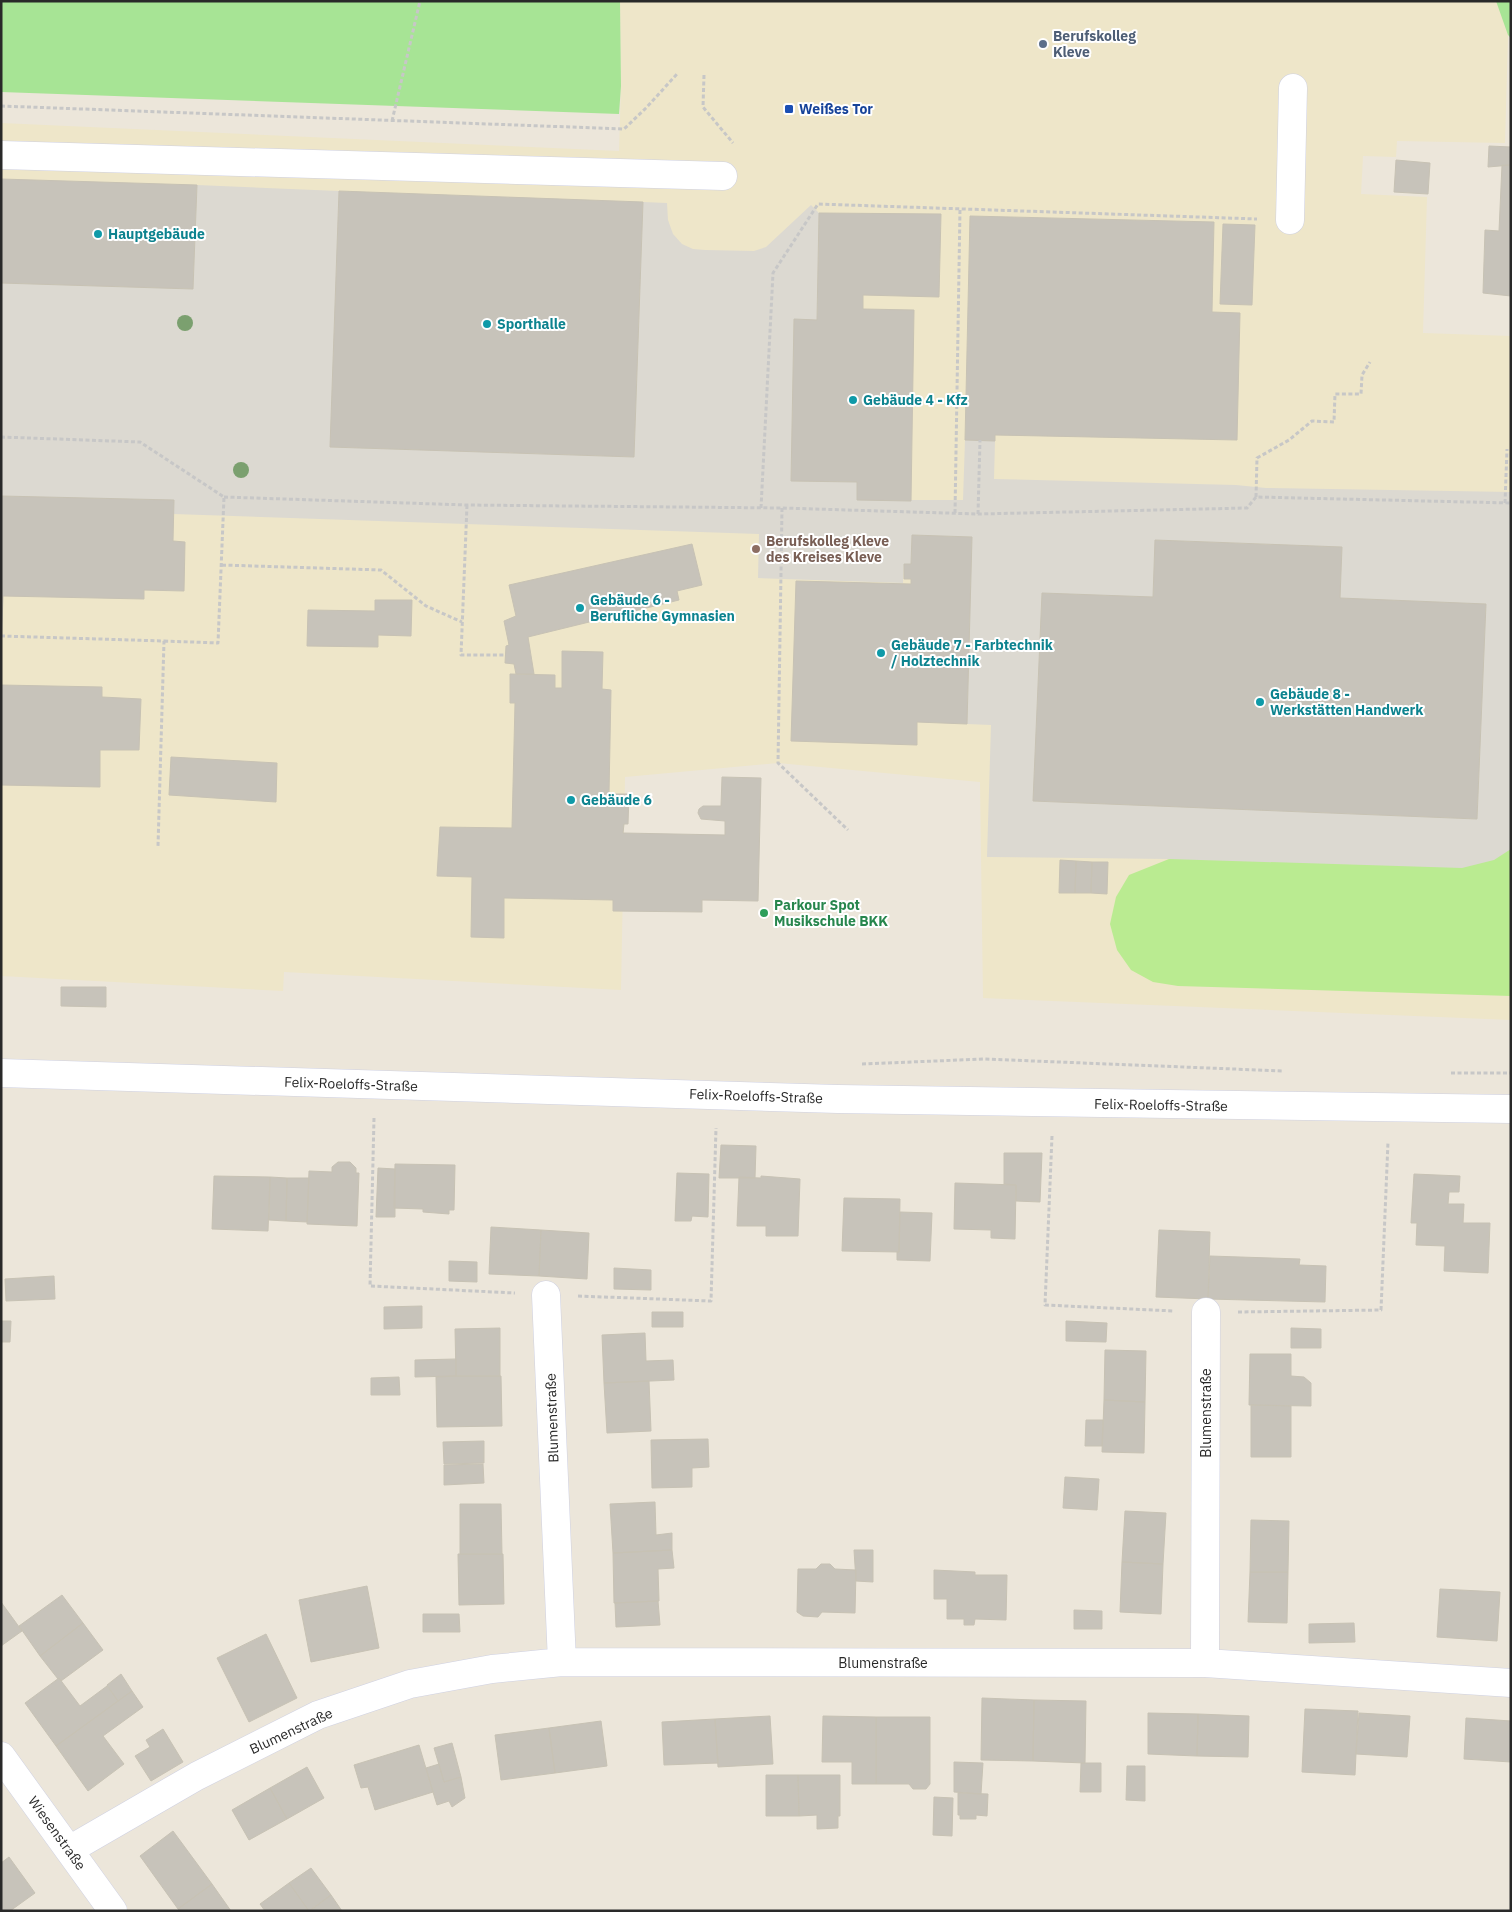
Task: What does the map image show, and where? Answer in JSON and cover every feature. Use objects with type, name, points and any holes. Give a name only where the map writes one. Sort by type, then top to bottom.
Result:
[{"type":"street","points":[[1290,220],[1293,88]]},
{"type":"street","points":[[1,155],[724,176]]},
{"type":"street","name":"Felix-Roeloffs-Straße","points":[[1,1072],[848,1100],[1511,1109]]},
{"type":"street","name":"Blumenstraße","points":[[546,1295],[562,1662]]},
{"type":"street","name":"Blumenstraße","points":[[1205,1663],[1206,1312]]},
{"type":"street","name":"Blumenstraße","points":[[70,1850],[196,1776],[318,1715],[410,1684],[492,1669],[562,1662],[1205,1663],[1511,1683]]},
{"type":"street","name":"Wiesenstraße","points":[[1,1756],[113,1911]]},
{"type":"path","points":[[392,121],[420,1]]},
{"type":"path","points":[[1,106],[624,129],[677,74]]},
{"type":"path","points":[[704,75],[704,107],[733,143]]},
{"type":"path","points":[[762,508],[773,273],[818,204],[1290,220]]},
{"type":"path","points":[[955,513],[960,209]]},
{"type":"path","points":[[1,437],[140,442],[224,497],[467,505],[782,508],[978,514],[1247,508],[1256,497],[1257,458],[1290,440],[1312,421],[1334,422],[1335,394],[1361,394],[1362,374],[1370,362]]},
{"type":"path","points":[[978,514],[980,440]]},
{"type":"path","points":[[1505,503],[1507,449]]},
{"type":"path","points":[[2,636],[218,642],[224,497]]},
{"type":"path","points":[[1256,497],[1511,503]]},
{"type":"path","points":[[467,505],[462,655],[505,655]]},
{"type":"path","points":[[782,508],[778,763],[848,830]]},
{"type":"path","points":[[222,564],[381,570],[426,606],[462,622]]},
{"type":"path","points":[[158,846],[164,641]]},
{"type":"path","points":[[858,1064],[984,1059],[1292,1071]]},
{"type":"path","points":[[1441,1073],[1511,1073]]},
{"type":"path","points":[[374,1109],[370,1286],[546,1295],[711,1301],[716,1125]]},
{"type":"path","points":[[1052,1136],[1045,1305],[1206,1312],[1381,1310],[1388,1142]]},
{"type":"shaded area","name":"Berufskolleg Kleve des Kreises Kleve","points":[[620,1],[1509,1],[1505,143],[1397,141],[1396,157],[1363,156],[1361,194],[1427,197],[1423,333],[1511,336],[1511,1020],[983,998],[980,782],[778,763],[625,777],[621,990],[284,972],[283,991],[1,976],[1,123],[619,151],[621,86]]},
{"type":"shaded area","points":[[197,185],[339,191],[331,447],[634,457],[643,202],[667,203],[668,220],[673,234],[682,244],[693,249],[754,251],[766,247],[811,205],[819,213],[817,320],[794,320],[791,481],[857,482],[857,500],[963,500],[965,440],[995,441],[994,479],[1236,485],[1266,488],[1511,492],[1511,849],[1494,860],[1462,868],[1169,859],[987,857],[991,725],[967,724],[972,537],[912,535],[911,564],[904,564],[903,583],[758,578],[759,534],[173,514],[173,500],[1,496],[1,283],[193,289]],"holes":[[[1156,540],[1342,547],[1340,598],[1486,604],[1477,819],[1034,801],[1042,593],[1153,597]]]},
{"type":"green space","points":[[1,1],[620,1],[621,86],[619,114],[1,92]]},
{"type":"green space","points":[[1496,1],[1511,1],[1511,38],[1508,35]]},
{"type":"green space","points":[[1511,849],[1511,996],[1178,986],[1153,982],[1131,970],[1117,950],[1110,924],[1116,897],[1129,875],[1169,859]]},
{"type":"building","points":[[1489,146],[1511,147],[1511,165],[1488,167]]},
{"type":"building","points":[[1396,160],[1430,163],[1428,194],[1394,192]]},
{"type":"building","points":[[1502,165],[1511,165],[1511,296],[1483,293],[1485,230],[1499,231]]},
{"type":"building","name":"Hauptgebäude","points":[[1,179],[197,185],[193,289],[1,283]]},
{"type":"building","name":"Sporthalle","points":[[339,191],[643,202],[634,457],[330,447]]},
{"type":"building","name":"Gebäude 4 - Kfz","points":[[819,213],[941,214],[939,297],[863,295],[863,309],[914,310],[911,501],[857,500],[857,482],[791,481],[794,319],[817,320]]},
{"type":"building","points":[[970,216],[1214,222],[1212,312],[1240,313],[1237,440],[995,435],[995,441],[965,440]]},
{"type":"building","points":[[1223,224],[1255,225],[1252,305],[1220,304]]},
{"type":"building","points":[[1,496],[174,500],[173,541],[185,542],[184,591],[144,590],[144,599],[3,596],[1,650]]},
{"type":"building","name":"Gebäude 7 - Farbtechnik / Holztechnik","points":[[912,535],[972,537],[967,724],[917,722],[917,745],[791,741],[796,581],[911,584],[911,579],[904,579],[904,564],[911,564]]},
{"type":"building","name":"Gebäude 8 - Werkstätten Handwerk","points":[[1155,540],[1342,547],[1340,598],[1486,604],[1477,819],[1033,801],[1042,593],[1153,597]]},
{"type":"building","name":"Gebäude 6 - Berufliche Gymnasien","points":[[692,544],[702,585],[677,591],[679,600],[528,637],[534,674],[516,674],[514,664],[505,663],[506,646],[509,645],[504,621],[516,616],[509,585]]},
{"type":"building","points":[[375,600],[412,600],[411,636],[378,635],[378,647],[307,646],[308,610],[375,611]]},
{"type":"building","name":"Gebäude 6","points":[[562,651],[603,652],[602,689],[611,690],[609,794],[629,794],[628,824],[624,824],[623,833],[725,835],[725,821],[701,819],[698,813],[699,809],[703,806],[721,806],[722,777],[761,778],[758,901],[702,900],[702,912],[613,911],[613,900],[504,898],[504,938],[471,937],[472,877],[437,876],[440,827],[512,828],[515,703],[510,703],[510,674],[555,675],[555,688],[562,688]]},
{"type":"building","points":[[1,685],[102,687],[102,697],[141,699],[139,750],[100,750],[100,787],[1,785]]},
{"type":"building","points":[[171,757],[277,763],[276,802],[169,795]]},
{"type":"building","points":[[1060,860],[1076,861],[1075,893],[1059,893]]},
{"type":"building","points":[[1076,861],[1092,862],[1091,893],[1075,893]]},
{"type":"building","points":[[1092,862],[1108,862],[1107,894],[1091,893]]},
{"type":"building","points":[[61,987],[106,987],[106,1007],[61,1006]]},
{"type":"building","points":[[721,1145],[756,1146],[755,1178],[719,1178]]},
{"type":"building","points":[[1004,1153],[1042,1153],[1040,1202],[1016,1201],[1016,1185],[1004,1184]]},
{"type":"building","points":[[338,1162],[350,1162],[356,1168],[356,1173],[359,1173],[357,1226],[307,1224],[309,1171],[332,1172],[332,1167]]},
{"type":"building","points":[[395,1164],[455,1165],[454,1210],[449,1210],[449,1214],[423,1212],[423,1209],[394,1208]]},
{"type":"building","points":[[378,1168],[395,1169],[395,1217],[376,1217]]},
{"type":"building","points":[[677,1173],[709,1174],[708,1217],[692,1216],[691,1221],[675,1221]]},
{"type":"building","points":[[1414,1174],[1460,1176],[1459,1192],[1449,1192],[1448,1204],[1464,1204],[1463,1223],[1490,1223],[1488,1273],[1444,1271],[1445,1246],[1416,1245],[1417,1223],[1411,1223]]},
{"type":"building","points":[[214,1176],[270,1177],[268,1231],[212,1229]]},
{"type":"building","points":[[761,1176],[800,1179],[798,1236],[766,1236],[766,1226],[737,1226],[739,1177],[761,1178]]},
{"type":"building","points":[[270,1177],[287,1178],[286,1221],[269,1220]]},
{"type":"building","points":[[287,1178],[309,1178],[307,1222],[286,1221]]},
{"type":"building","points":[[955,1183],[1016,1185],[1015,1239],[991,1238],[991,1230],[954,1229]]},
{"type":"building","points":[[844,1198],[900,1199],[899,1252],[842,1251]]},
{"type":"building","points":[[900,1212],[932,1213],[930,1261],[897,1260]]},
{"type":"building","points":[[491,1227],[541,1230],[539,1276],[489,1274]]},
{"type":"building","points":[[541,1230],[589,1233],[587,1279],[539,1276]]},
{"type":"building","points":[[1159,1230],[1210,1232],[1208,1299],[1156,1297]]},
{"type":"building","points":[[1210,1256],[1300,1259],[1299,1265],[1326,1266],[1325,1302],[1208,1299]]},
{"type":"building","points":[[449,1261],[477,1262],[477,1282],[449,1281]]},
{"type":"building","points":[[614,1268],[651,1270],[651,1290],[614,1289]]},
{"type":"building","points":[[54,1276],[55,1299],[6,1301],[5,1279]]},
{"type":"building","points":[[422,1306],[422,1328],[384,1329],[384,1307]]},
{"type":"building","points":[[652,1312],[683,1312],[683,1327],[652,1327]]},
{"type":"building","points":[[1,1321],[11,1321],[10,1342],[1,1342]]},
{"type":"building","points":[[1066,1321],[1107,1323],[1106,1342],[1066,1341]]},
{"type":"building","points":[[500,1328],[500,1376],[456,1376],[455,1329]]},
{"type":"building","points":[[1291,1328],[1321,1329],[1321,1348],[1291,1348]]},
{"type":"building","points":[[645,1333],[646,1361],[673,1360],[674,1380],[604,1383],[602,1335]]},
{"type":"building","points":[[1105,1350],[1146,1351],[1145,1402],[1104,1400]]},
{"type":"building","points":[[1250,1354],[1291,1354],[1291,1376],[1304,1377],[1311,1383],[1311,1406],[1249,1405]]},
{"type":"building","points":[[456,1359],[456,1376],[415,1377],[415,1360]]},
{"type":"building","points":[[501,1376],[502,1426],[437,1427],[436,1377]]},
{"type":"building","points":[[399,1377],[400,1395],[371,1395],[371,1378]]},
{"type":"building","points":[[649,1381],[651,1431],[607,1433],[604,1383]]},
{"type":"building","points":[[1104,1400],[1145,1402],[1144,1453],[1102,1452]]},
{"type":"building","points":[[1251,1405],[1291,1406],[1291,1457],[1251,1457]]},
{"type":"building","points":[[1086,1420],[1103,1420],[1102,1446],[1085,1446]]},
{"type":"building","points":[[708,1439],[709,1467],[692,1468],[692,1487],[652,1488],[651,1440]]},
{"type":"building","points":[[484,1441],[484,1463],[444,1464],[443,1442]]},
{"type":"building","points":[[483,1464],[484,1483],[444,1485],[444,1465]]},
{"type":"building","points":[[1065,1477],[1099,1479],[1097,1510],[1063,1508]]},
{"type":"building","points":[[655,1502],[656,1535],[672,1533],[672,1550],[613,1553],[610,1504]]},
{"type":"building","points":[[460,1504],[501,1504],[502,1554],[460,1554]]},
{"type":"building","points":[[1125,1511],[1166,1513],[1163,1564],[1122,1562]]},
{"type":"building","points":[[1251,1520],[1289,1521],[1288,1572],[1250,1572]]},
{"type":"building","points":[[672,1550],[674,1568],[658,1569],[659,1601],[614,1603],[613,1553]]},
{"type":"building","points":[[854,1550],[873,1550],[873,1582],[856,1581]]},
{"type":"building","points":[[458,1554],[503,1554],[504,1604],[459,1605]]},
{"type":"building","points":[[1122,1562],[1163,1564],[1161,1614],[1120,1612]]},
{"type":"building","points":[[821,1564],[830,1564],[835,1569],[856,1570],[855,1613],[822,1612],[818,1617],[803,1616],[797,1612],[798,1569],[816,1569]]},
{"type":"building","points":[[934,1570],[975,1572],[975,1575],[1007,1575],[1006,1620],[975,1619],[974,1625],[964,1625],[964,1619],[947,1619],[947,1599],[934,1599]]},
{"type":"building","points":[[1250,1572],[1288,1572],[1287,1623],[1248,1622]]},
{"type":"building","points":[[367,1586],[379,1648],[311,1662],[299,1600]]},
{"type":"building","points":[[1440,1589],[1500,1592],[1497,1641],[1437,1637]]},
{"type":"building","points":[[62,1595],[83,1623],[40,1656],[19,1626]]},
{"type":"building","points":[[658,1601],[660,1625],[616,1627],[615,1603]]},
{"type":"building","points":[[1,1602],[22,1631],[1,1646]]},
{"type":"building","points":[[1074,1610],[1102,1611],[1102,1629],[1074,1629]]},
{"type":"building","points":[[423,1614],[459,1614],[460,1632],[423,1632]]},
{"type":"building","points":[[83,1623],[103,1650],[61,1681],[40,1656]]},
{"type":"building","points":[[1354,1623],[1355,1642],[1309,1643],[1309,1624]]},
{"type":"building","points":[[266,1634],[297,1698],[249,1722],[217,1658]]},
{"type":"building","points":[[121,1674],[132,1691],[118,1701],[107,1685]]},
{"type":"building","points":[[59,1678],[80,1706],[107,1686],[118,1701],[56,1746],[25,1703]]},
{"type":"building","points":[[132,1691],[143,1707],[103,1736],[124,1764],[88,1791],[56,1746]]},
{"type":"building","points":[[982,1698],[1034,1700],[1033,1761],[981,1760]]},
{"type":"building","points":[[1034,1700],[1086,1701],[1085,1763],[1033,1761]]},
{"type":"building","points":[[1305,1709],[1358,1711],[1355,1775],[1302,1772]]},
{"type":"building","points":[[1148,1713],[1198,1714],[1197,1756],[1148,1754]]},
{"type":"building","points":[[1359,1713],[1410,1716],[1407,1757],[1356,1754]]},
{"type":"building","points":[[1198,1714],[1249,1716],[1248,1757],[1197,1756]]},
{"type":"building","points":[[770,1716],[773,1764],[718,1767],[715,1719]]},
{"type":"building","points":[[823,1716],[876,1717],[876,1784],[852,1784],[852,1762],[822,1762]]},
{"type":"building","points":[[876,1717],[930,1717],[930,1784],[926,1789],[913,1789],[909,1784],[876,1784]]},
{"type":"building","points":[[1466,1718],[1511,1721],[1511,1762],[1464,1759]]},
{"type":"building","points":[[715,1719],[718,1763],[664,1765],[662,1722]]},
{"type":"building","points":[[601,1721],[607,1766],[555,1773],[549,1728]]},
{"type":"building","points":[[549,1728],[555,1773],[501,1780],[495,1735]]},
{"type":"building","points":[[163,1729],[183,1762],[151,1781],[135,1756],[150,1747],[146,1740]]},
{"type":"building","points":[[452,1743],[461,1777],[444,1782],[434,1748]]},
{"type":"building","points":[[419,1745],[433,1792],[375,1810],[368,1787],[361,1788],[354,1765]]},
{"type":"building","points":[[954,1762],[983,1763],[981,1794],[954,1792]]},
{"type":"building","points":[[1081,1763],[1101,1763],[1101,1792],[1080,1792]]},
{"type":"building","points":[[439,1764],[444,1782],[461,1777],[465,1798],[452,1807],[449,1801],[437,1805],[433,1792],[426,1768]]},
{"type":"building","points":[[1127,1766],[1145,1766],[1145,1801],[1126,1800]]},
{"type":"building","points":[[307,1767],[324,1798],[287,1819],[270,1788]]},
{"type":"building","points":[[766,1775],[798,1775],[799,1816],[766,1816]]},
{"type":"building","points":[[798,1775],[840,1775],[840,1816],[838,1816],[838,1828],[817,1829],[817,1815],[799,1816]]},
{"type":"building","points":[[270,1788],[287,1819],[249,1840],[232,1810]]},
{"type":"building","points":[[958,1793],[988,1794],[987,1816],[976,1815],[976,1819],[960,1819],[960,1815],[958,1815]]},
{"type":"building","points":[[934,1797],[953,1798],[952,1836],[933,1835]]},
{"type":"building","points":[[173,1831],[212,1884],[178,1909],[140,1856]]},
{"type":"building","points":[[9,1857],[35,1893],[10,1911],[1,1911],[1,1863]]},
{"type":"building","points":[[311,1868],[331,1895],[309,1911],[289,1883]]},
{"type":"building","points":[[289,1883],[309,1911],[265,1911],[260,1904]]},
{"type":"building","points":[[212,1884],[231,1911],[180,1911],[178,1909]]},
{"type":"building","points":[[331,1895],[342,1911],[310,1911]]},
{"type":"place","name":"Berufskolleg Kleve","points":[[1043,44]]},
{"type":"place","name":"Weißes Tor","points":[[789,109]]},
{"type":"place","name":"Hauptgebäude","points":[[98,234]]},
{"type":"place","name":"Sporthalle","points":[[487,324]]},
{"type":"place","name":"Gebäude 4 - Kfz","points":[[853,400]]},
{"type":"place","name":"Berufskolleg Kleve des Kreises Kleve","points":[[756,549]]},
{"type":"place","name":"Gebäude 6 - Berufliche Gymnasien","points":[[580,608]]},
{"type":"place","name":"Gebäude 7 - Farbtechnik / Holztechnik","points":[[881,653]]},
{"type":"place","name":"Gebäude 8 - Werkstätten Handwerk","points":[[1260,702]]},
{"type":"place","name":"Gebäude 6","points":[[571,800]]},
{"type":"place","name":"Parkour Spot Musikschule BKK","points":[[764,913]]}]
